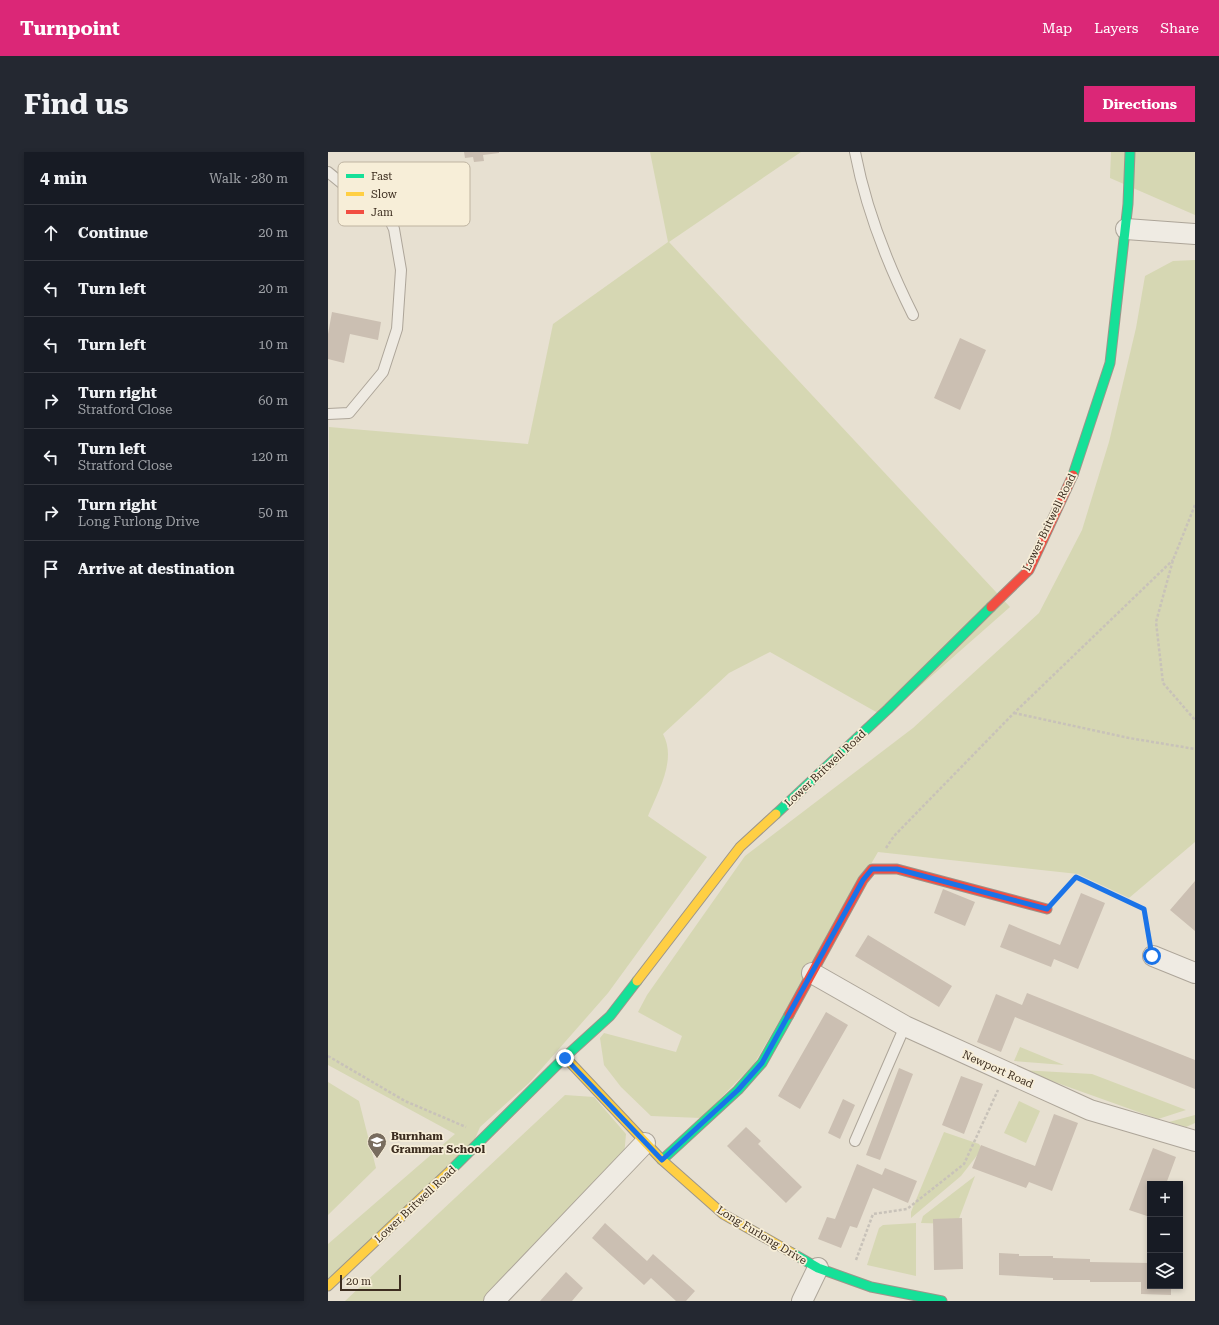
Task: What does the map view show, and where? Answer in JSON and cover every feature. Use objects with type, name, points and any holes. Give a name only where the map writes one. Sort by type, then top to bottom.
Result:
[{"type":"street","name":"Lower Britwell Road","points":[[328,1286],[487,1136],[565,1058],[610,1016],[740,847],[888,709],[1028,570],[1072,478],[1110,363],[1126,229],[1130,152]]},
{"type":"street","points":[[1126,229],[1195,234]]},
{"type":"street","points":[[662,1160],[738,1090],[762,1063],[863,880],[872,869],[897,869],[1047,909]]},
{"type":"street","points":[[1152,956],[1195,972]]},
{"type":"street","name":"Newport Road","points":[[812,973],[905,1026],[1090,1110],[1195,1141]]},
{"type":"street","name":"Long Furlong Drive","points":[[565,1058],[662,1160],[723,1214],[818,1268],[871,1287],[942,1301]]},
{"type":"street","points":[[494,1301],[646,1142]]},
{"type":"street","points":[[802,1301],[818,1268]]},
{"type":"lane","points":[[856,152],[860,179],[878,238],[894,277],[914,315]]},
{"type":"lane","points":[[328,172],[338,180]]},
{"type":"lane","points":[[328,414],[349,413],[383,372],[397,329],[401,270],[393,226]]},
{"type":"lane","points":[[855,1142],[905,1026]]},
{"type":"path","points":[[1195,506],[1173,560],[1156,622],[1163,683],[1195,720]]},
{"type":"path","points":[[872,869],[894,836],[1014,713],[1173,560]]},
{"type":"path","points":[[1014,713],[1129,738],[1195,749]]},
{"type":"path","points":[[1047,909],[1076,877],[1144,909],[1152,956]]},
{"type":"path","points":[[328,1056],[405,1101],[487,1136]]},
{"type":"path","points":[[849,1279],[873,1214],[907,1210],[964,1164],[1006,1073]]},
{"type":"green space","points":[[650,152],[801,152],[669,242],[1010,607],[885,717],[770,652],[729,673],[663,734],[667,744],[667,765],[661,786],[648,816],[707,857],[608,993],[529,1083],[480,1127],[472,1146],[328,1279],[328,1244],[455,1134],[328,1065],[329,427],[528,444],[553,324],[668,242]]},
{"type":"green space","points":[[1111,152],[1195,152],[1195,215],[1110,178]]},
{"type":"green space","points":[[1195,260],[1195,842],[1129,898],[1078,874],[878,852],[754,1064],[701,1118],[651,1116],[621,1087],[604,1065],[600,1038],[604,1033],[676,1052],[682,1036],[638,1012],[647,995],[745,856],[913,728],[1039,613],[1082,530],[1109,442],[1136,328],[1145,276],[1173,261]]},
{"type":"green space","points":[[1020,1047],[1064,1065],[1014,1061]]},
{"type":"green space","points":[[1021,1070],[1092,1074],[1186,1110],[1158,1119]]},
{"type":"green space","points":[[328,1082],[359,1101],[376,1168],[328,1215]]},
{"type":"green space","points":[[565,1095],[594,1097],[626,1134],[624,1156],[487,1301],[345,1301]]},
{"type":"green space","points":[[1019,1101],[1040,1111],[1026,1143],[1004,1133]]},
{"type":"green space","points":[[1195,1115],[1195,1123],[1186,1127],[1169,1122]]},
{"type":"green space","points":[[944,1132],[979,1144],[982,1149],[961,1176],[911,1218],[911,1212]]},
{"type":"green space","points":[[975,1176],[957,1224],[921,1223],[923,1216]]},
{"type":"green space","points":[[916,1223],[916,1276],[867,1265],[879,1228],[883,1225]]},
{"type":"building","points":[[464,152],[499,153],[483,155],[484,161],[474,162],[473,157],[465,158]]},
{"type":"building","points":[[332,312],[381,322],[378,340],[350,334],[344,363],[328,359],[328,334]]},
{"type":"building","points":[[960,338],[986,350],[960,410],[934,398]]},
{"type":"building","points":[[1195,881],[1195,931],[1170,910]]},
{"type":"building","points":[[943,889],[975,902],[965,926],[934,913]]},
{"type":"building","points":[[1081,893],[1105,903],[1078,969],[1054,959],[1051,967],[1000,947],[1009,924],[1060,945]]},
{"type":"building","points":[[868,935],[952,986],[939,1007],[855,956]]},
{"type":"building","points":[[1027,993],[1195,1060],[1195,1089],[1015,1017],[1001,1052],[977,1042],[996,994],[1022,1005]]},
{"type":"building","points":[[826,1012],[848,1025],[800,1109],[778,1096]]},
{"type":"building","points":[[899,1068],[913,1074],[880,1160],[866,1155]]},
{"type":"building","points":[[961,1076],[983,1084],[964,1134],[942,1125]]},
{"type":"building","points":[[843,1099],[855,1105],[840,1139],[828,1133]]},
{"type":"building","points":[[1054,1114],[1078,1123],[1052,1191],[1029,1182],[1026,1188],[972,1168],[981,1145],[1035,1166]]},
{"type":"building","points":[[746,1127],[761,1141],[758,1144],[802,1187],[786,1203],[727,1146]]},
{"type":"building","points":[[1153,1148],[1176,1157],[1167,1181],[1147,1181],[1147,1216],[1129,1210]]},
{"type":"building","points":[[857,1164],[882,1175],[885,1168],[917,1181],[908,1203],[873,1188],[857,1228],[850,1226],[841,1248],[818,1239],[827,1217],[835,1219]]},
{"type":"building","points":[[962,1218],[963,1269],[934,1270],[933,1219]]},
{"type":"building","points":[[605,1223],[647,1261],[653,1254],[695,1291],[686,1301],[676,1301],[651,1278],[644,1285],[592,1238]]},
{"type":"building","points":[[999,1253],[1019,1254],[1019,1256],[1053,1256],[1053,1258],[1090,1259],[1090,1262],[1147,1263],[1147,1289],[1171,1289],[1171,1295],[1141,1294],[1141,1282],[1090,1282],[1090,1280],[1053,1280],[1053,1278],[999,1275]]},
{"type":"building","points":[[566,1272],[583,1288],[572,1301],[540,1301]]},
{"type":"traffic: fast","points":[[1073,475],[1110,363],[1128,204],[1130,152]]},
{"type":"traffic: fast","points":[[776,814],[888,709],[991,607]]},
{"type":"traffic: fast","points":[[451,1170],[565,1057],[610,1016],[637,981]]},
{"type":"traffic: fast","points":[[662,1160],[738,1090],[762,1063],[789,1015]]},
{"type":"traffic: fast","points":[[792,1253],[818,1268],[871,1287],[942,1301]]},
{"type":"traffic: slow","points":[[637,981],[740,847],[776,814]]},
{"type":"traffic: slow","points":[[565,1057],[662,1160],[723,1214],[792,1253]]},
{"type":"traffic: slow","points":[[328,1286],[451,1170]]},
{"type":"traffic: jam","points":[[991,607],[1029,570],[1073,475]]},
{"type":"traffic: jam","points":[[789,1015],[863,880],[872,869],[897,869],[1047,909]]},
{"type":"place","name":"Burnham Grammar School","points":[[377,1159]]},
{"type":"route","points":[[565,1058],[662,1160],[738,1090],[762,1063],[863,880],[872,869],[897,869],[1047,909],[1076,877],[1144,909],[1152,956]]}]
